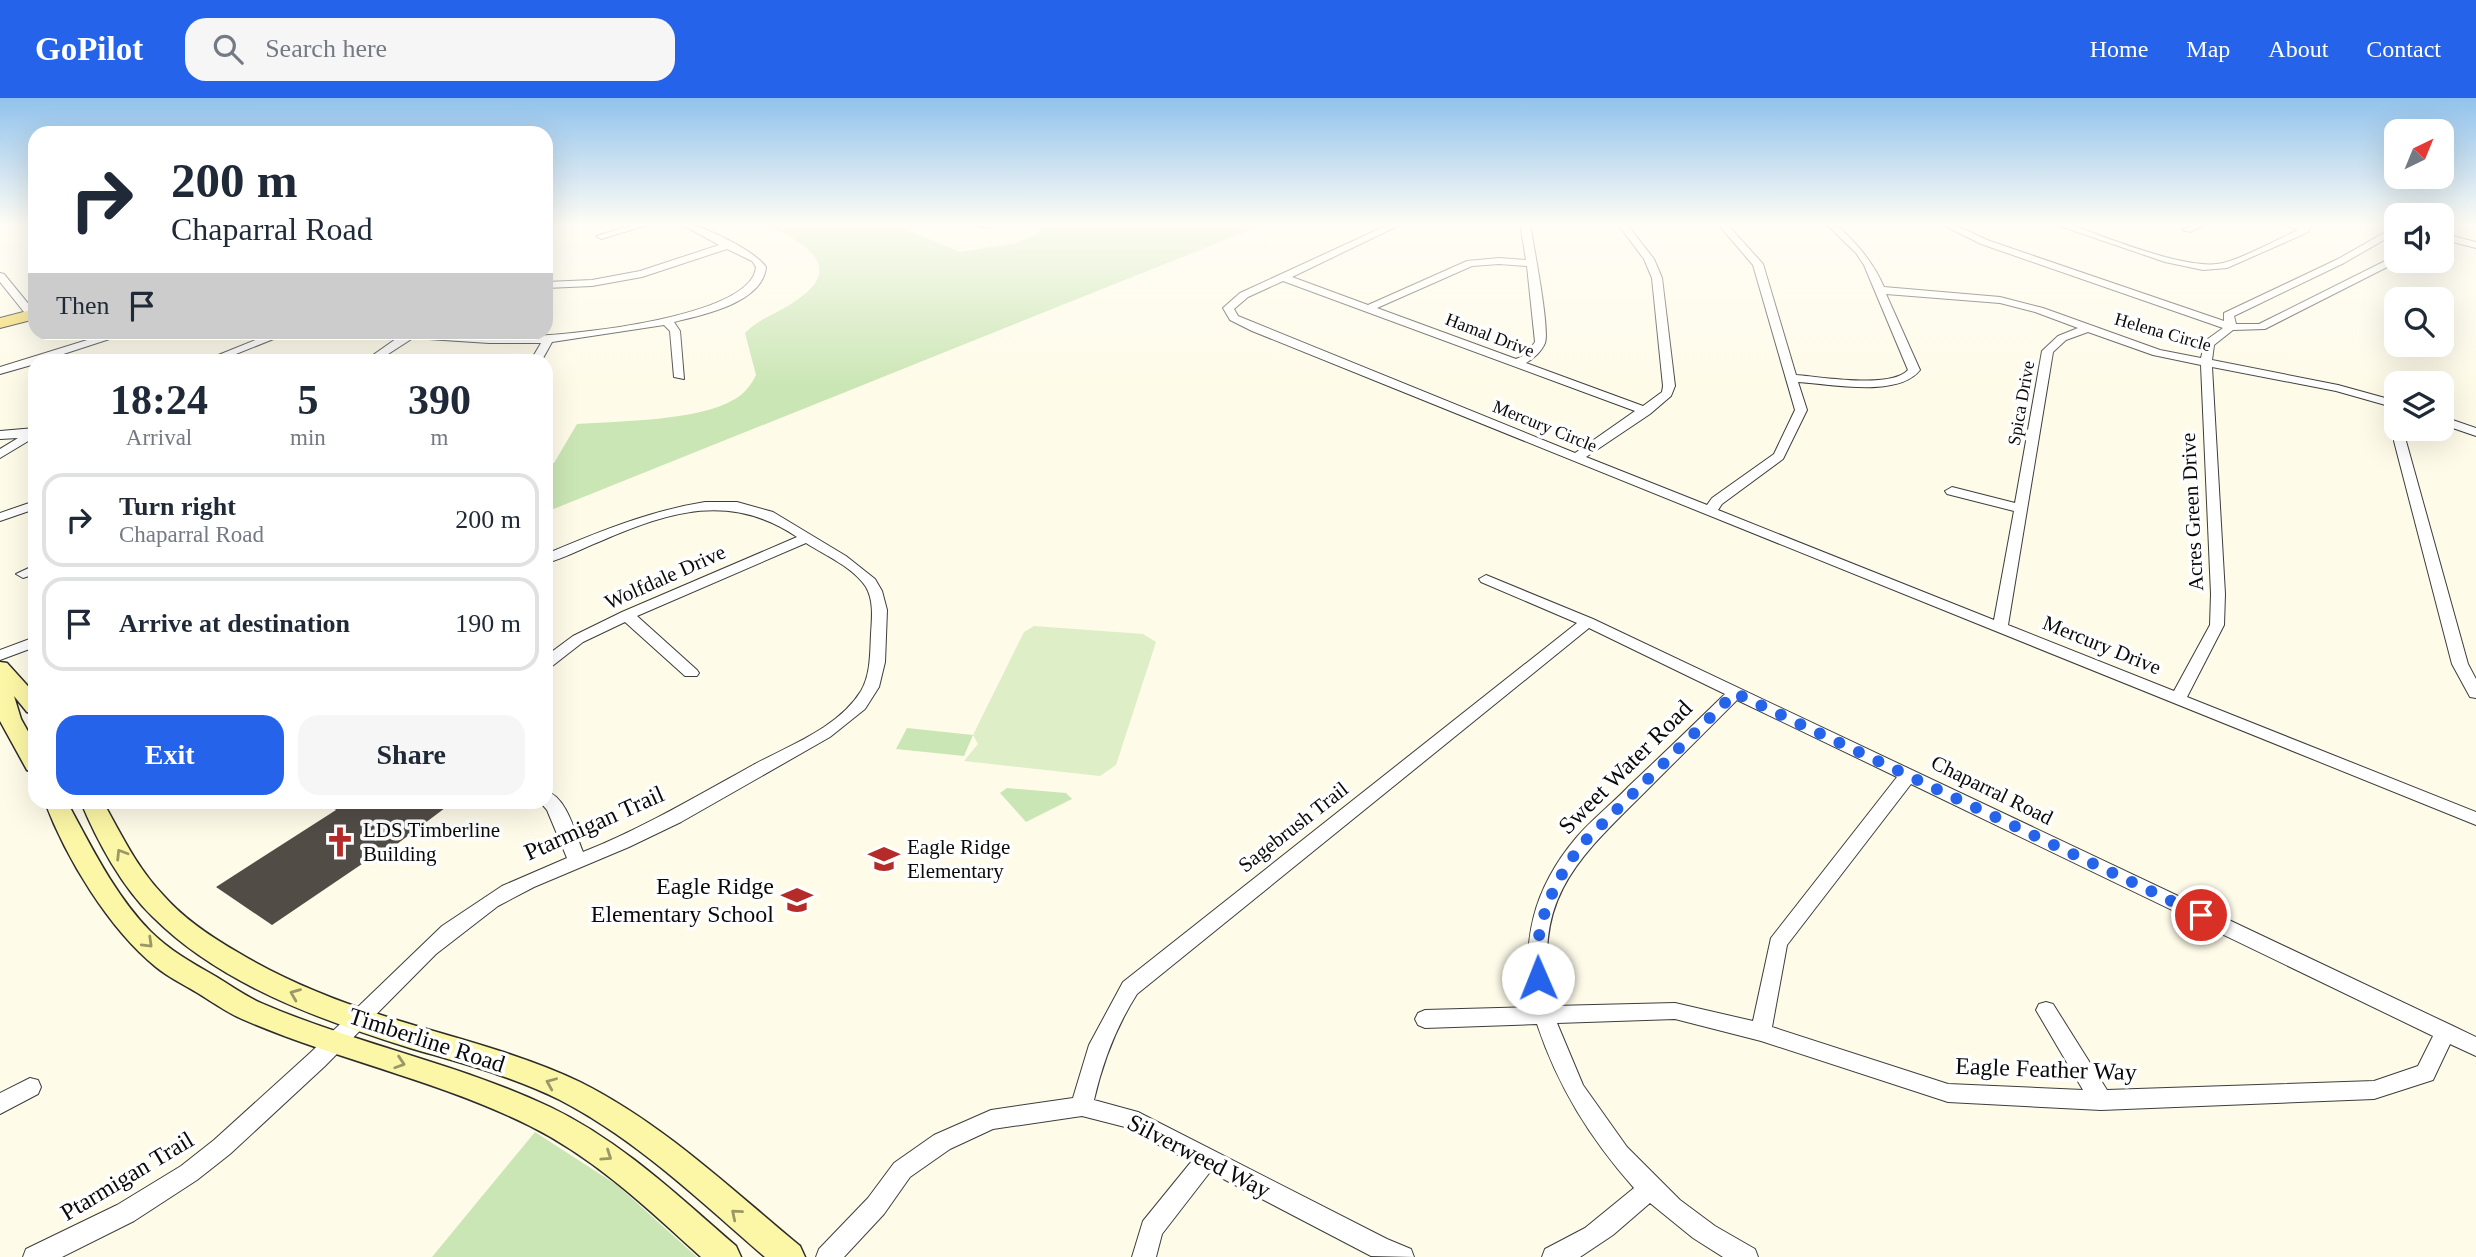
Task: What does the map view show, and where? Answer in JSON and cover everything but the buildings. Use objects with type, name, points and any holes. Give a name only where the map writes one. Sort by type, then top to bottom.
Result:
[{"type":"main road","points":[[0,323],[28,316]]},
{"type":"street","points":[[1,277],[28,309]]},
{"type":"street","points":[[553,285],[592,283],[625,277]]},
{"type":"street","points":[[553,338],[667,321],[724,303],[757,283],[758,277]]},
{"type":"street","name":"Hamal Drive","points":[[1283,277],[1646,411]]},
{"type":"street","name":"Mercury Circle","points":[[1283,277],[1234,301],[1228,308],[1234,318],[1576,458],[1711,510]]},
{"type":"street","points":[[1369,308],[1438,277]]},
{"type":"street","points":[[1516,364],[1529,357],[1540,342],[1533,277]]},
{"type":"street","points":[[1576,458],[1667,394],[1663,325],[1657,277]]},
{"type":"street","points":[[1711,510],[1717,501],[1779,456],[1801,410],[1762,277]]},
{"type":"street","points":[[1792,378],[1884,384],[1907,378],[1914,370],[1873,277]]},
{"type":"street","points":[[2086,277],[2231,327],[2260,327],[2360,277]]},
{"type":"street","name":"Acres Green Drive","points":[[2178,698],[2217,625],[2218,594],[2206,364],[2209,343],[2231,327],[2228,315],[2307,277]]},
{"type":"street","name":"Helena Circle","points":[[1880,289],[2000,300],[2157,353],[2338,388],[2384,401]]},
{"type":"street","points":[[667,321],[675,331],[680,377]]},
{"type":"street","name":"Spica Drive","points":[[2000,627],[2048,351],[2062,338],[2088,328]]},
{"type":"street","points":[[55,354],[100,340]]},
{"type":"street","points":[[228,354],[265,340]]},
{"type":"street","points":[[381,354],[402,340]]},
{"type":"street","points":[[0,371],[28,362]]},
{"type":"street","points":[[2454,424],[2476,432]]},
{"type":"street","points":[[0,435],[28,433]]},
{"type":"street","points":[[0,454],[28,436]]},
{"type":"street","points":[[2400,441],[2460,664],[2476,693]]},
{"type":"street","points":[[1952,491],[2019,508]]},
{"type":"street","points":[[553,556],[652,516],[705,505],[757,509],[782,521],[807,538]]},
{"type":"street","points":[[0,517],[28,507]]},
{"type":"street","name":"Mercury Drive","points":[[1711,510],[2476,819]]},
{"type":"street","name":"Wolfdale Drive","points":[[553,659],[578,639],[627,615],[807,538]]},
{"type":"street","name":"Ptarmigan Trail","points":[[35,1257],[83,1237],[154,1196],[210,1157],[335,1043],[448,931],[489,902],[522,884],[641,834],[818,737],[847,717],[866,696],[877,670],[879,607],[875,589],[865,576],[807,538]]},
{"type":"street","name":"Chaparral Road","points":[[1486,579],[1588,622],[2476,1047]]},
{"type":"street","points":[[627,615],[691,673]]},
{"type":"street","name":"Sagebrush Trail","points":[[1083,1106],[1093,1056],[1111,1018],[1130,988],[1588,622]]},
{"type":"street","points":[[0,655],[28,645]]},
{"type":"street","points":[[0,668],[28,699]]},
{"type":"street","points":[[0,687],[10,719],[28,752]]},
{"type":"street","name":"Sweet Water Road","points":[[1735,693],[1582,844],[1568,863],[1545,907],[1536,959],[1543,1015],[1555,1051],[1582,1104],[1606,1140],[1651,1188],[1699,1229],[1746,1257]]},
{"type":"street","points":[[1760,1032],[1778,943],[1908,775]]},
{"type":"street","points":[[553,805],[578,861]]},
{"type":"street","name":"Timberline Road","points":[[62,809],[88,863],[117,907],[140,937],[167,961],[249,1010],[335,1043],[451,1080],[539,1116],[578,1137],[622,1166],[725,1257]]},
{"type":"street","name":"Timberline Road","points":[[96,809],[138,881],[169,917],[236,965],[273,985],[358,1020],[515,1068],[600,1107],[650,1142],[789,1257]]},
{"type":"street","points":[[2046,1010],[2101,1100]]},
{"type":"street","name":"Eagle Feather Way","points":[[1425,1019],[1675,1011],[1760,1032],[1948,1093],[2101,1100],[2374,1090],[2425,1073],[2446,1032]]},
{"type":"street","points":[[0,1104],[30,1087]]},
{"type":"street","name":"Silverweed Way","points":[[828,1257],[876,1206],[902,1170],[942,1142],[991,1120],[1083,1106],[1130,1119],[1379,1248],[1402,1257]]},
{"type":"street","points":[[1144,1257],[1151,1229],[1207,1159]]},
{"type":"street","points":[[1554,1257],[1567,1252],[1602,1229],[1651,1188]]},
{"type":"green space","points":[[818,277],[1132,277],[553,509],[553,463],[577,424],[681,416],[701,412],[735,399],[756,375],[745,333],[759,321],[806,293]]},
{"type":"green space","points":[[1034,626],[1143,634],[1156,642],[1116,765],[1100,776],[964,761],[978,744],[973,735],[1024,632]]},
{"type":"green space","points":[[907,728],[973,735],[964,756],[896,749]]},
{"type":"green space","points":[[1007,788],[1066,793],[1072,799],[1026,822],[1000,793]]},
{"type":"green space","points":[[535,1132],[617,1185],[697,1257],[432,1257]]},
{"type":"place","name":"LDS Timberline Building","points":[[340,842]]},
{"type":"place","name":"Eagle Ridge Elementary","points":[[884,859]]},
{"type":"place","name":"Eagle Ridge Elementary School","points":[[797,900]]},
{"type":"route","points":[[1538,978],[1536,959],[1545,907],[1568,863],[1582,844],[1735,693],[2201,915]]}]
